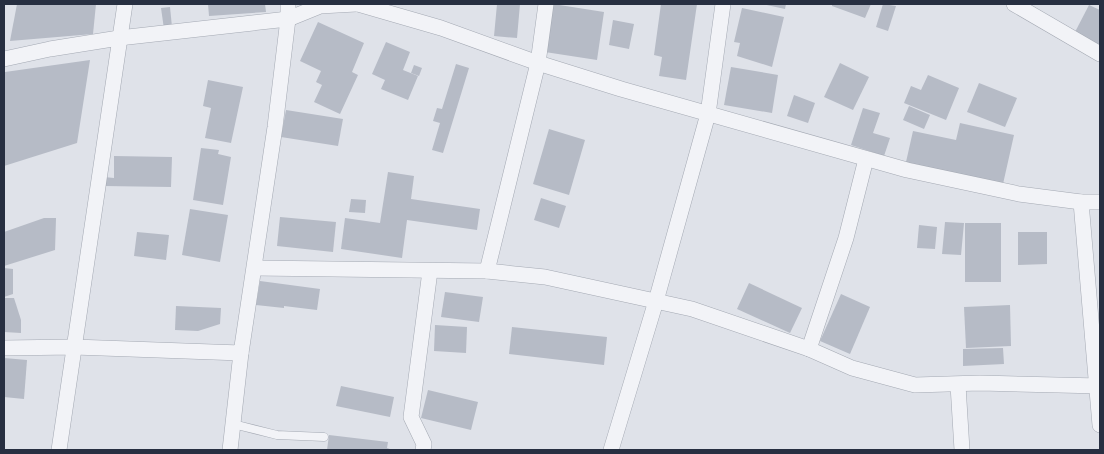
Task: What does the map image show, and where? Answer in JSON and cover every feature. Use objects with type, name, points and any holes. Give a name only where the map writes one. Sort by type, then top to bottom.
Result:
[{"type":"street","points":[[59,450],[124,4]]},
{"type":"street","points":[[4,59],[50,49],[320,6],[357,4],[441,28],[538,63],[708,114],[907,170],[1010,192],[1081,202],[1100,202]]},
{"type":"street","points":[[487,271],[538,63],[546,4]]},
{"type":"street","points":[[611,450],[656,301],[708,114],[723,4]]},
{"type":"street","points":[[1014,4],[1100,54]]},
{"type":"street","points":[[230,450],[241,352],[255,268],[288,11]]},
{"type":"street","points":[[809,349],[846,238],[866,159]]},
{"type":"street","points":[[1081,202],[1099,386],[1100,425]]},
{"type":"street","points":[[255,268],[487,271],[545,276],[692,309],[809,349],[852,368],[915,385],[980,383],[1099,386]]},
{"type":"street","points":[[423,450],[424,444],[411,417],[430,271]]},
{"type":"street","points":[[4,348],[74,347],[241,352]]},
{"type":"street","points":[[958,385],[962,450]]},
{"type":"lane","points":[[233,424],[277,435],[324,437]]},
{"type":"building","points":[[17,4],[96,4],[93,34],[10,41]]},
{"type":"building","points":[[208,4],[265,4],[266,12],[209,16]]},
{"type":"building","points":[[497,4],[520,4],[517,38],[494,36]]},
{"type":"building","points":[[553,4],[604,12],[597,60],[545,52]]},
{"type":"building","points":[[661,4],[697,4],[686,80],[659,76],[662,57],[654,55]]},
{"type":"building","points":[[762,4],[786,4],[785,9]]},
{"type":"building","points":[[832,4],[871,4],[865,18],[832,6]]},
{"type":"building","points":[[883,4],[896,6],[888,31],[876,27]]},
{"type":"building","points":[[1089,5],[1100,10],[1100,47],[1074,34]]},
{"type":"building","points":[[170,7],[172,27],[164,29],[161,8]]},
{"type":"building","points":[[742,8],[784,17],[772,67],[737,56],[740,43],[734,42]]},
{"type":"building","points":[[613,20],[634,24],[629,49],[609,45]]},
{"type":"building","points":[[318,22],[364,43],[352,72],[358,75],[340,114],[314,102],[322,85],[316,82],[321,71],[300,61]]},
{"type":"building","points":[[386,42],[410,52],[403,70],[418,76],[408,100],[381,89],[385,80],[372,74]]},
{"type":"building","points":[[90,60],[77,143],[4,166],[5,72]]},
{"type":"building","points":[[840,63],[869,77],[853,110],[824,97]]},
{"type":"building","points":[[456,64],[469,68],[443,153],[432,150],[440,123],[433,121],[437,108],[442,109]]},
{"type":"building","points":[[414,65],[422,68],[419,76],[411,73]]},
{"type":"building","points":[[731,67],[778,75],[772,113],[724,105]]},
{"type":"building","points":[[928,75],[959,88],[946,120],[904,103],[911,86],[921,90]]},
{"type":"building","points":[[208,80],[243,87],[231,143],[205,138],[211,108],[203,106]]},
{"type":"building","points":[[979,83],[1017,98],[1005,127],[967,112]]},
{"type":"building","points":[[794,95],[815,103],[808,123],[787,116]]},
{"type":"building","points":[[909,106],[930,115],[924,129],[903,120]]},
{"type":"building","points":[[863,108],[880,113],[873,133],[890,138],[884,156],[851,145]]},
{"type":"building","points":[[286,110],[343,119],[338,146],[281,137]]},
{"type":"building","points":[[960,123],[1014,135],[1003,184],[906,162],[913,131],[956,140]]},
{"type":"building","points":[[549,129],[585,140],[569,195],[533,184]]},
{"type":"building","points":[[201,148],[219,150],[218,154],[231,157],[223,205],[193,200]]},
{"type":"building","points":[[114,156],[172,157],[171,187],[104,186],[104,177],[114,178]]},
{"type":"building","points":[[388,172],[414,176],[411,199],[480,209],[477,230],[407,220],[402,258],[341,249],[345,218],[380,223]]},
{"type":"building","points":[[541,198],[566,206],[559,228],[534,220]]},
{"type":"building","points":[[351,199],[366,200],[365,213],[349,212]]},
{"type":"building","points":[[190,209],[228,215],[220,262],[182,255]]},
{"type":"building","points":[[280,217],[336,222],[333,252],[277,246]]},
{"type":"building","points":[[44,218],[56,218],[55,250],[4,266],[4,232]]},
{"type":"building","points":[[945,222],[964,223],[961,255],[942,254]]},
{"type":"building","points":[[965,223],[1001,223],[1001,282],[965,282]]},
{"type":"building","points":[[919,225],[937,227],[935,249],[917,248]]},
{"type":"building","points":[[137,232],[169,235],[166,260],[134,256]]},
{"type":"building","points":[[1018,232],[1047,232],[1047,264],[1018,265]]},
{"type":"building","points":[[4,268],[13,269],[13,294],[4,297]]},
{"type":"building","points":[[260,281],[320,289],[317,310],[256,305]]},
{"type":"building","points":[[749,283],[802,308],[790,333],[737,309]]},
{"type":"building","points":[[445,292],[483,297],[479,322],[441,317]]},
{"type":"building","points":[[841,294],[870,307],[850,354],[820,341]]},
{"type":"building","points":[[4,298],[14,298],[21,320],[21,333],[4,332]]},
{"type":"building","points":[[1010,305],[1011,346],[966,348],[964,307]]},
{"type":"building","points":[[176,306],[221,308],[220,324],[198,331],[175,330]]},
{"type":"building","points":[[435,325],[467,327],[466,353],[434,351]]},
{"type":"building","points":[[512,327],[607,337],[604,365],[509,354]]},
{"type":"building","points":[[1003,348],[1004,364],[963,366],[963,349]]},
{"type":"building","points":[[4,358],[27,360],[24,399],[4,397]]},
{"type":"building","points":[[341,386],[394,397],[390,417],[336,406]]},
{"type":"building","points":[[428,390],[478,402],[471,430],[421,418]]},
{"type":"building","points":[[329,435],[388,442],[387,448],[393,450],[327,450]]}]
